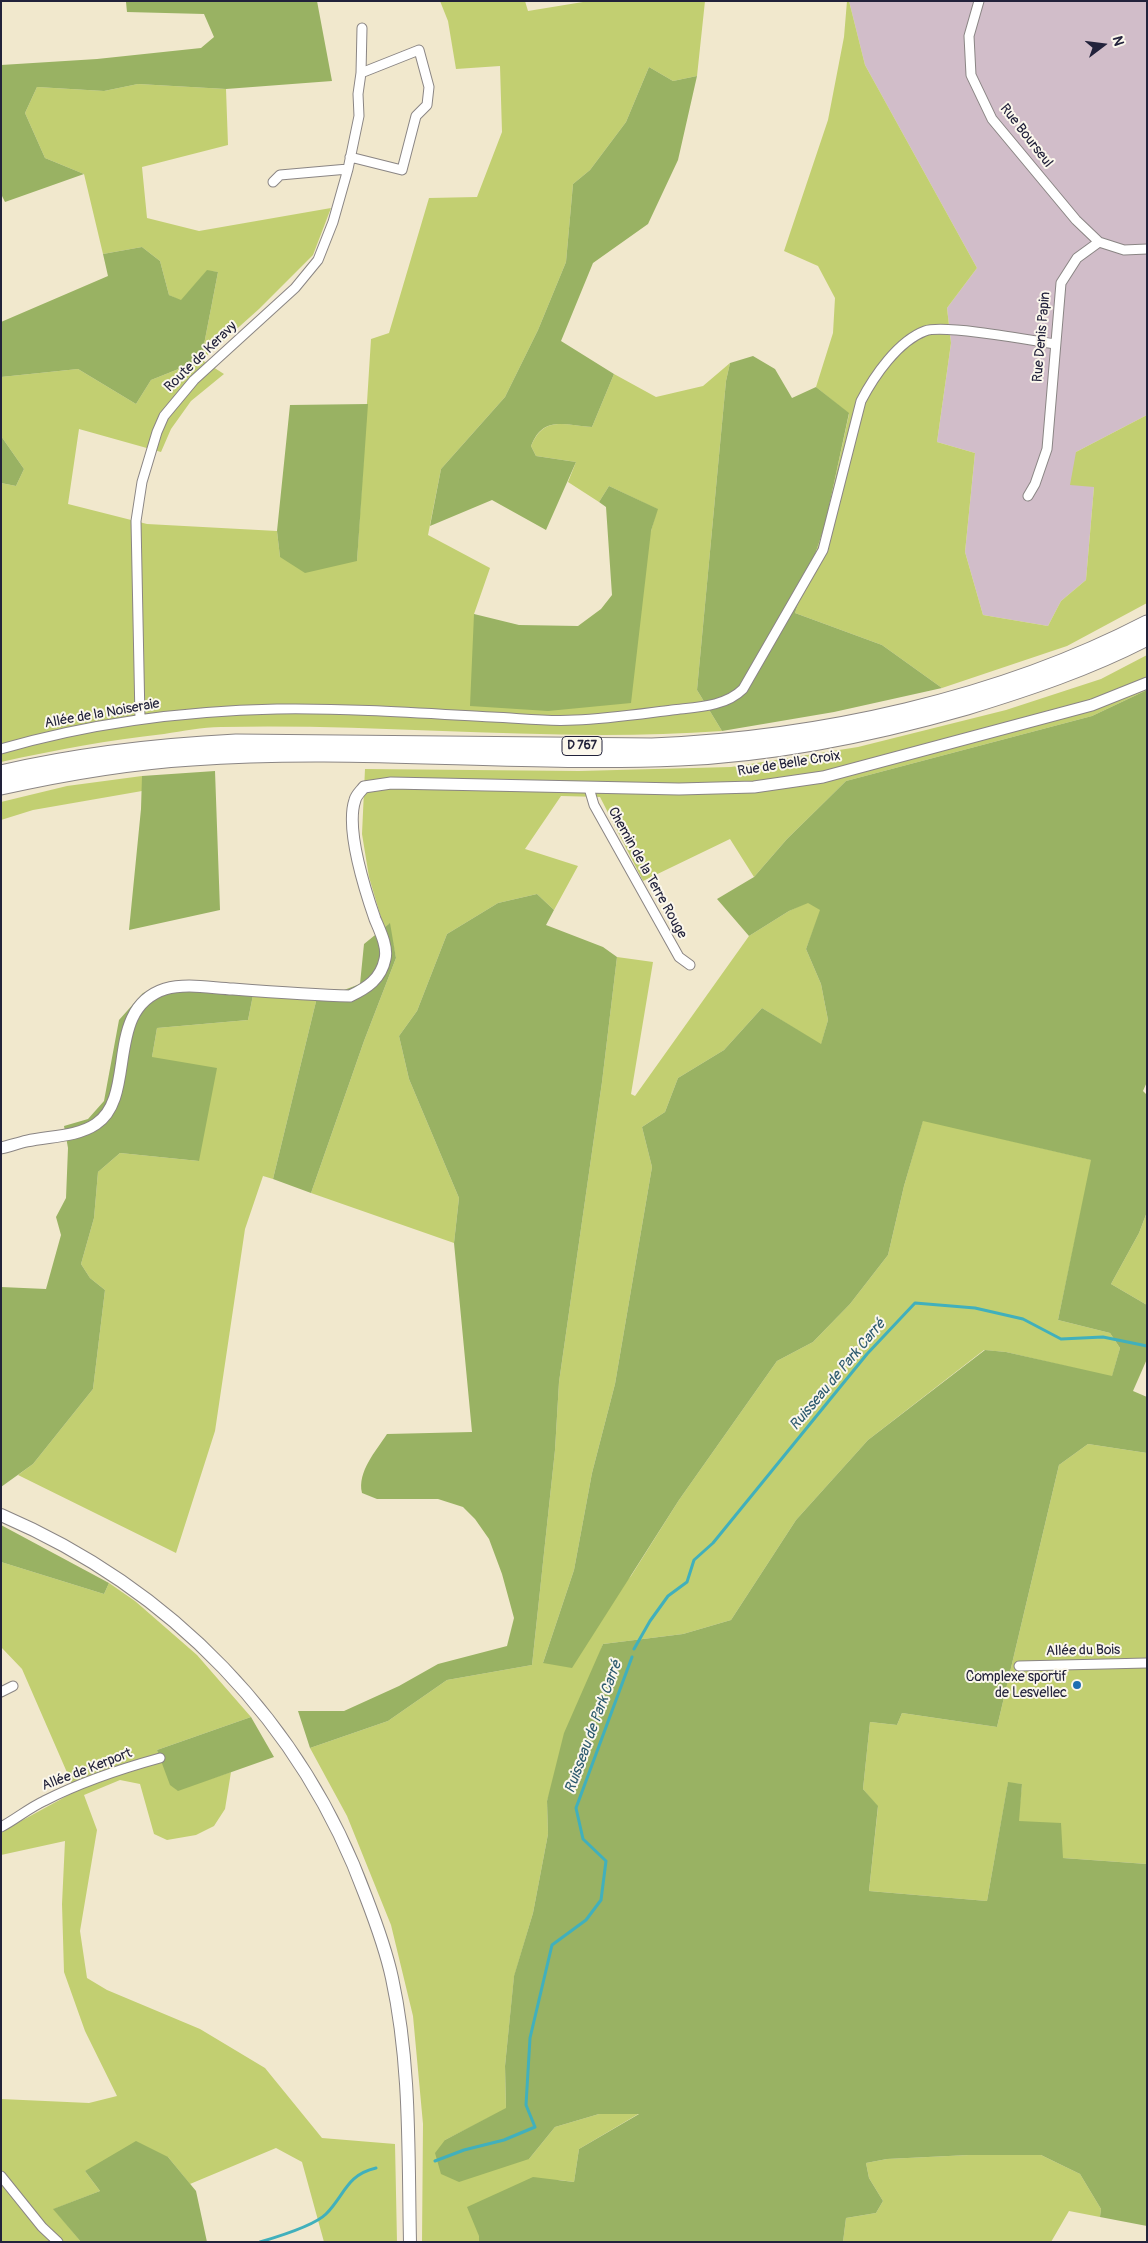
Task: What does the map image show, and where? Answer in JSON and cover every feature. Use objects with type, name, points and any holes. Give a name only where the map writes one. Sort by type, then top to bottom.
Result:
[{"type":"highway","name":"D 767","points":[[1,773],[112,753],[236,742],[652,746],[751,739],[809,731],[925,706],[1049,667],[1099,646],[1147,622]]},
{"type":"highway","name":"D 767","points":[[1,787],[40,778],[133,764],[218,756],[284,754],[643,760],[735,754],[792,747],[885,729],[1012,693],[1096,663],[1147,638]]},
{"type":"main road","points":[[1,1515],[34,1529],[99,1566],[156,1605],[196,1639],[229,1672],[259,1708],[283,1739],[321,1798],[355,1867],[375,1920],[392,1977],[401,2027],[406,2078],[410,2242]]},
{"type":"street","name":"Rue Bourseul","points":[[979,1],[969,36],[970,75],[992,119],[1076,220],[1098,242]]},
{"type":"street","name":"Route de Keravy","points":[[140,719],[136,522],[142,482],[156,432],[164,416],[194,380],[295,288],[318,260],[333,222],[348,169],[359,116],[358,94],[361,73],[362,28]]},
{"type":"street","points":[[350,158],[402,170],[416,116],[427,105],[429,87],[419,50],[361,73]]},
{"type":"street","points":[[273,182],[280,176],[348,169]]},
{"type":"street","points":[[1098,242],[1124,250],[1147,250]]},
{"type":"street","name":"Rue Denis Papin","points":[[1028,496],[1035,484],[1047,449],[1061,283],[1077,258],[1098,242]]},
{"type":"street","name":"Allée de la Noiseraie","points":[[1,749],[81,730],[140,719],[208,713],[277,709],[348,709],[573,721],[617,718],[712,705],[728,700],[743,689],[823,550],[856,416],[870,385],[905,342],[926,330],[949,329],[1055,344]]},
{"type":"street","name":"Rue de Belle Croix","points":[[1,1148],[27,1141],[83,1131],[106,1116],[112,1105],[116,1090],[131,1020],[141,1005],[152,996],[164,990],[191,986],[350,996],[368,988],[380,974],[386,958],[384,942],[362,880],[355,841],[352,813],[355,799],[364,787],[391,783],[679,789],[754,787],[823,777],[1092,706],[1147,683]]},
{"type":"street","name":"Chemin de la Terre Rouge","points":[[589,788],[594,805],[679,957],[690,965]]},
{"type":"street","name":"Allée du Bois","points":[[1019,1666],[1147,1663]]},
{"type":"street","points":[[1,1692],[13,1686]]},
{"type":"street","name":"Allée de Kerport","points":[[1,1827],[42,1802],[78,1786],[128,1767],[160,1758]]},
{"type":"street","points":[[1,2176],[42,2226],[58,2242]]},
{"type":"shaded area","points":[[849,1],[1147,1],[1147,415],[1076,452],[1094,487],[1086,580],[1061,601],[1048,626],[983,615],[965,552],[975,453],[937,442],[951,343],[947,308],[977,268],[865,65]]},
{"type":"green space","points":[[317,1],[332,81],[226,89],[138,84],[104,91],[37,87],[25,113],[45,158],[84,174],[5,202],[1,194],[1,65],[97,59],[201,48],[214,37],[204,14],[127,12],[126,2]]},
{"type":"green space","points":[[440,1],[525,1],[528,11],[589,1],[705,1],[697,76],[673,81],[649,67],[626,122],[590,170],[573,184],[566,262],[538,330],[505,397],[441,469],[428,535],[490,568],[474,614],[548,711],[651,531],[657,509],[609,486],[599,502],[568,482],[576,462],[536,456],[531,446],[536,436],[542,430],[556,424],[592,427],[614,374],[656,397],[703,386],[730,363],[726,381],[697,690],[722,731],[597,735],[346,728],[214,727],[102,742],[1,762],[1,483],[16,486],[24,469],[1,436],[1,377],[78,369],[136,404],[151,380],[201,360],[218,272],[207,271],[181,301],[169,295],[160,261],[142,247],[103,254],[84,174],[45,158],[25,113],[37,87],[104,91],[138,84],[226,89],[228,145],[142,167],[147,218],[199,231],[331,208],[313,255],[259,309],[202,360],[224,374],[191,401],[171,429],[161,452],[79,429],[68,504],[147,524],[277,531],[280,557],[357,561],[371,339],[389,333],[429,198],[477,197],[502,132],[500,66],[456,69],[448,21]]},
{"type":"green space","points":[[847,1],[849,1],[865,65],[977,268],[947,308],[951,343],[937,442],[975,453],[965,552],[983,615],[1048,626],[1061,601],[1086,580],[1094,487],[1070,485],[1076,452],[1147,415],[1147,603],[1067,646],[942,688],[882,645],[795,613],[825,525],[849,414],[816,387],[833,333],[835,298],[818,266],[784,251],[828,120],[844,37]]},
{"type":"green space","points":[[649,67],[673,81],[697,76],[678,160],[648,224],[593,263],[561,341],[614,374],[592,427],[564,424],[548,426],[536,436],[531,446],[536,456],[576,462],[546,530],[492,500],[430,526],[441,469],[505,397],[538,330],[566,262],[573,184],[590,170],[626,122]]},
{"type":"green space","points":[[142,247],[160,261],[169,295],[181,300],[207,270],[218,272],[201,360],[151,380],[136,404],[78,369],[1,377],[1,322],[108,276],[103,254]]},
{"type":"green space","points":[[753,356],[775,369],[792,398],[816,387],[849,413],[825,525],[795,613],[882,645],[942,688],[834,712],[722,731],[697,690],[726,381],[730,363]]},
{"type":"green space","points":[[368,404],[357,561],[305,573],[280,557],[277,531],[290,405]]},
{"type":"green space","points":[[1,436],[24,469],[16,486],[1,483]]},
{"type":"green space","points":[[609,486],[658,509],[651,531],[631,703],[548,711],[470,706],[474,614],[519,625],[578,626],[601,609],[612,595],[606,507],[599,502]]},
{"type":"green space","points":[[1147,655],[1147,690],[1092,716],[846,781],[787,839],[754,877],[730,839],[643,881],[600,797],[561,796],[525,849],[578,866],[554,910],[537,894],[498,903],[447,934],[417,1011],[399,1036],[409,1079],[459,1198],[454,1243],[311,1193],[364,1041],[396,958],[389,924],[384,928],[369,877],[362,834],[365,769],[579,771],[731,767],[858,747],[1006,710],[1101,679]]},
{"type":"green space","points":[[1147,690],[1147,1082],[1143,1091],[1147,1095],[1147,1212],[1139,1233],[1111,1284],[1147,1305],[1147,1359],[1133,1391],[1147,1397],[1147,1453],[1088,1444],[1059,1465],[997,1727],[902,1713],[897,1725],[870,1722],[863,1789],[878,1806],[869,1891],[987,1901],[1008,1782],[1022,1784],[1019,1821],[1061,1823],[1063,1858],[1147,1864],[1147,2226],[1100,2217],[1101,2209],[1080,2174],[1041,2155],[969,2155],[887,2159],[866,2163],[869,2178],[883,2201],[876,2213],[846,2218],[843,2242],[479,2242],[479,2236],[467,2207],[533,2177],[574,2182],[579,2149],[639,2114],[599,2114],[555,2127],[529,2159],[459,2182],[441,2174],[435,2153],[445,2140],[506,2108],[505,2066],[514,1976],[533,1913],[548,1834],[547,1801],[564,1733],[603,1644],[683,1634],[731,1620],[796,1520],[868,1440],[985,1350],[1006,1352],[1112,1376],[1120,1348],[1110,1333],[1058,1320],[1091,1160],[923,1121],[904,1186],[888,1255],[850,1304],[813,1342],[777,1361],[679,1500],[572,1668],[543,1663],[574,1570],[592,1473],[615,1384],[652,1167],[642,1127],[665,1112],[678,1078],[724,1050],[762,1008],[821,1044],[828,1020],[821,984],[806,949],[820,910],[808,903],[789,911],[749,936],[717,899],[754,877],[787,839],[846,781],[1092,716]]},
{"type":"green space","points":[[215,771],[220,910],[129,930],[141,809],[142,776]]},
{"type":"green space","points":[[142,776],[142,791],[33,810],[1,820],[1,802],[67,786]]},
{"type":"green space","points":[[537,894],[554,910],[546,925],[603,947],[617,957],[602,1082],[559,1382],[555,1450],[532,1665],[447,1680],[388,1721],[310,1748],[298,1711],[344,1711],[399,1686],[438,1664],[507,1646],[514,1618],[502,1574],[489,1539],[475,1519],[463,1507],[438,1499],[377,1499],[362,1493],[361,1485],[368,1462],[387,1434],[472,1432],[454,1243],[459,1198],[409,1079],[399,1036],[417,1011],[447,934],[498,903]]},
{"type":"green space","points":[[808,902],[821,910],[806,949],[821,984],[828,1020],[821,1045],[762,1008],[724,1050],[678,1078],[665,1112],[642,1127],[652,1167],[615,1384],[592,1473],[574,1570],[543,1663],[631,1576],[679,1500],[777,1361],[813,1342],[850,1304],[888,1255],[904,1186],[923,1120],[1092,1160],[1058,1320],[1110,1333],[1120,1348],[1112,1377],[1006,1352],[984,1350],[868,1440],[796,1520],[731,1620],[683,1634],[603,1644],[547,1801],[548,1834],[533,1913],[514,1977],[505,2066],[506,2109],[445,2140],[529,2159],[555,2127],[599,2114],[640,2113],[579,2149],[574,2182],[559,2180],[479,2236],[479,2242],[422,2242],[423,2124],[413,2016],[391,1925],[347,1816],[310,1748],[388,1721],[447,1680],[532,1665],[555,1450],[559,1382],[602,1082],[617,957],[653,962],[631,1094],[635,1096],[749,936],[789,911]]},
{"type":"green space","points":[[390,923],[396,958],[364,1041],[311,1193],[273,1179],[319,989],[344,990],[360,984],[364,944]]},
{"type":"green space","points":[[193,982],[255,985],[248,1020],[157,1028],[152,1057],[217,1068],[199,1161],[120,1153],[98,1172],[94,1218],[81,1264],[90,1278],[105,1290],[93,1389],[33,1464],[1,1487],[1,1287],[46,1289],[61,1235],[56,1217],[66,1198],[68,1148],[64,1126],[88,1119],[104,1101],[119,1020],[143,993],[168,983]]},
{"type":"green space","points":[[255,985],[319,989],[273,1179],[263,1176],[245,1229],[215,1431],[176,1553],[18,1475],[33,1464],[93,1389],[105,1290],[90,1278],[81,1264],[94,1218],[98,1172],[120,1153],[199,1161],[152,1057],[157,1028],[248,1020]]},
{"type":"green space","points":[[1147,1212],[1147,1305],[1111,1284],[1139,1233]]},
{"type":"green space","name":"Complexe sportif de Lesvellec","points":[[1088,1444],[1147,1453],[1147,1864],[1063,1858],[1018,1821],[1022,1784],[1008,1783],[987,1901],[869,1891],[878,1807],[863,1789],[870,1722],[897,1725],[902,1713],[997,1727],[1059,1465]]},
{"type":"green space","points":[[1,1525],[109,1583],[104,1594],[1,1562]]},
{"type":"green space","points":[[1,1562],[104,1594],[109,1583],[135,1601],[197,1655],[251,1717],[157,1750],[177,1790],[231,1772],[225,1809],[214,1826],[196,1835],[167,1840],[154,1834],[140,1784],[120,1780],[84,1795],[97,1830],[80,1931],[87,1978],[107,1990],[200,2029],[265,2068],[322,2138],[395,2144],[397,2242],[324,2242],[302,2162],[276,2148],[190,2184],[168,2157],[85,2171],[100,2191],[54,2209],[81,2242],[1,2242],[1,2099],[89,2103],[117,2096],[85,2031],[64,1972],[62,1904],[65,1841],[1,1855],[1,1832],[74,1792],[22,1669],[1,1647]]},
{"type":"green space","points":[[251,1717],[274,1757],[178,1791],[170,1785],[157,1750]]},
{"type":"green space","points":[[136,2141],[168,2157],[196,2191],[207,2242],[81,2242],[53,2209],[100,2191],[85,2171]]},
{"type":"green space","points":[[969,2155],[1041,2155],[1080,2174],[1101,2209],[1100,2217],[1069,2211],[1051,2242],[843,2242],[846,2218],[876,2213],[883,2201],[869,2178],[866,2163],[887,2159]]},
{"type":"waterway","name":"Ruisseau de Park Carré","points":[[634,1649],[650,1621],[668,1596],[687,1582],[694,1560],[713,1543],[867,1354],[915,1303],[975,1308],[1023,1319],[1061,1339],[1103,1337],[1147,1346]]},
{"type":"waterway","name":"Ruisseau de Park Carré","points":[[435,2161],[464,2150],[504,2140],[535,2127],[526,2105],[530,2038],[552,1945],[586,1920],[601,1900],[606,1861],[583,1839],[576,1808],[632,1657]]},
{"type":"waterway","points":[[260,2242],[313,2223],[326,2214],[347,2186],[358,2175],[376,2168]]},
{"type":"place","name":"Complexe sportif de Lesvellec","points":[[1077,1685]]}]
